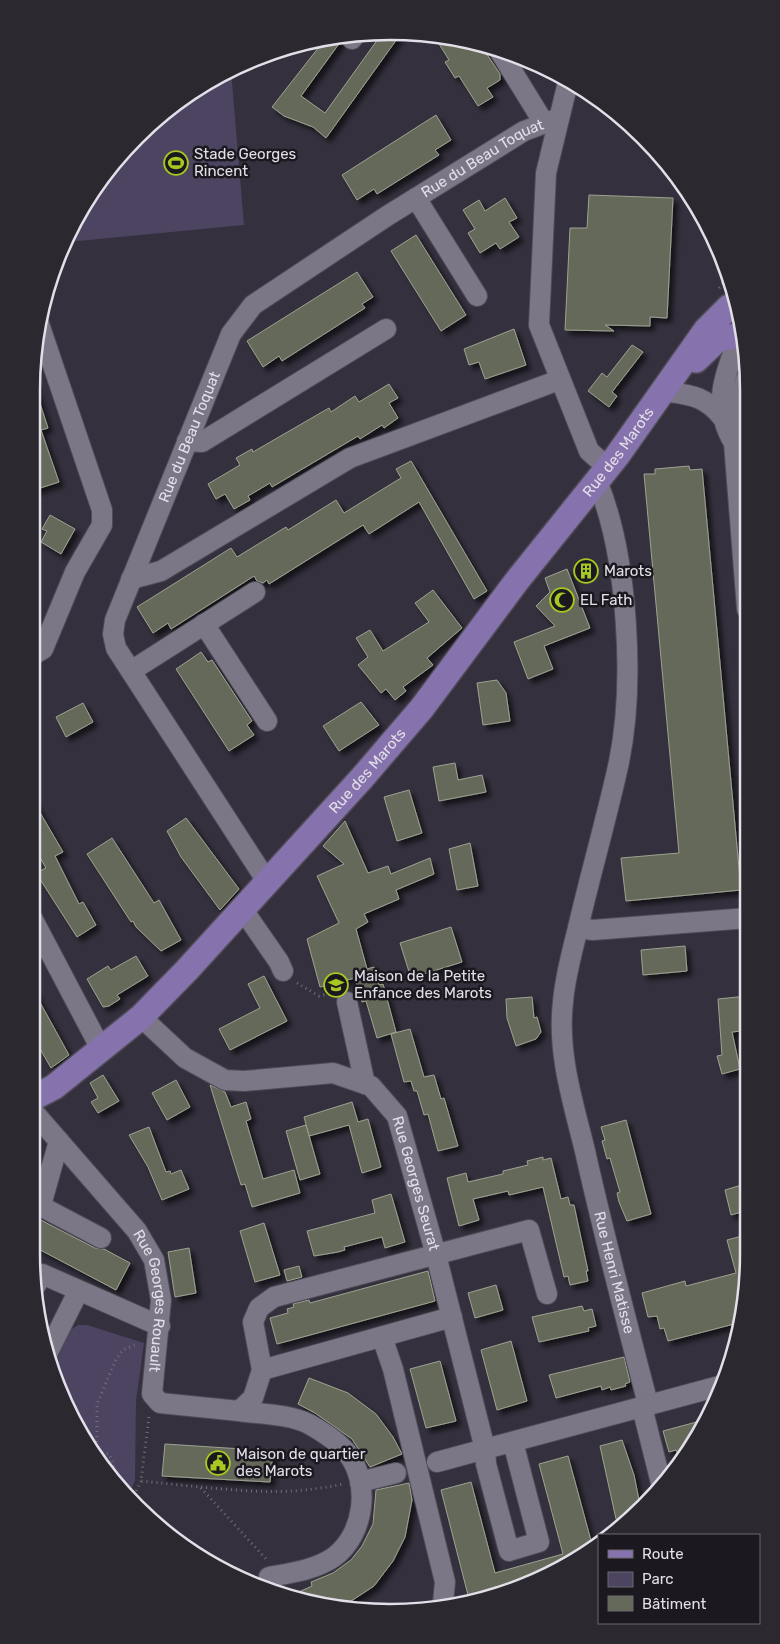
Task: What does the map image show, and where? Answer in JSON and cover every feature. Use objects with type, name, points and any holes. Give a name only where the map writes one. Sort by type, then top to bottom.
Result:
[{"type":"main road","name":"Rue des Marots","points":[[664,396],[701,336],[729,304]]},
{"type":"main road","points":[[731,311],[730,328],[735,334]]},
{"type":"main road","name":"Rue des Marots","points":[[40,1094],[54,1086],[141,1017],[268,884],[422,708],[516,582],[664,396],[699,356],[718,339],[736,340]]},
{"type":"street","points":[[505,60],[551,121]]},
{"type":"street","points":[[566,87],[551,121],[546,174],[539,325],[559,380],[589,452],[602,474]]},
{"type":"street","name":"Rue du Beau Toquat","points":[[268,884],[116,648],[113,634],[115,620],[231,334],[253,305],[416,198],[524,131],[551,121]]},
{"type":"street","points":[[416,198],[477,296]]},
{"type":"street","points":[[186,441],[202,442],[386,329]]},
{"type":"street","points":[[40,651],[48,640],[75,572],[102,525],[102,510],[44,339]]},
{"type":"street","points":[[722,417],[726,373],[737,347]]},
{"type":"street","points":[[131,579],[162,571],[350,458],[559,380]]},
{"type":"street","points":[[664,396],[702,398],[714,407],[722,417],[734,442]]},
{"type":"street","points":[[740,398],[734,442],[740,507]]},
{"type":"street","name":"Rue Henri Matisse","points":[[602,474],[621,579],[626,641],[623,722],[619,760],[578,928],[563,1002],[562,1039],[570,1096],[582,1138],[645,1406]]},
{"type":"street","points":[[131,671],[255,592]]},
{"type":"street","points":[[204,624],[267,721]]},
{"type":"street","points":[[243,910],[279,962],[282,971]]},
{"type":"street","points":[[578,928],[593,930],[740,919]]},
{"type":"street","points":[[40,933],[101,1049]]},
{"type":"street","points":[[347,1002],[365,1084]]},
{"type":"street","name":"Rue Georges Seurat","points":[[141,1017],[185,1058],[225,1080],[244,1081],[333,1073],[370,1086],[397,1116],[453,1321],[485,1449],[486,1464],[509,1551],[539,1542],[513,1442]]},
{"type":"street","name":"Rue Georges Rouault","points":[[40,1120],[137,1231],[154,1260],[161,1300],[154,1323],[152,1394],[160,1403],[239,1411],[307,1423],[337,1442],[356,1467],[360,1482]]},
{"type":"street","points":[[40,1192],[59,1141]]},
{"type":"street","points":[[40,1205],[101,1238]]},
{"type":"street","points":[[239,1411],[253,1398],[262,1370],[253,1322],[259,1308],[274,1297],[529,1230],[547,1294]]},
{"type":"street","points":[[41,1276],[42,1274],[78,1292],[154,1323]]},
{"type":"street","points":[[52,1344],[78,1292]]},
{"type":"street","points":[[262,1370],[382,1336],[453,1321]]},
{"type":"street","points":[[382,1336],[393,1369],[445,1582],[442,1600]]},
{"type":"street","points":[[437,1462],[713,1388]]},
{"type":"street","points":[[645,1406],[661,1475]]},
{"type":"street","points":[[270,1582],[309,1569],[333,1558],[347,1545],[355,1531],[362,1502],[360,1482],[396,1473]]},
{"type":"path","points":[[282,971],[291,980],[318,996],[347,990],[347,1002]]},
{"type":"path","points":[[97,1445],[97,1404],[116,1359],[123,1350],[137,1345],[154,1323]]},
{"type":"path","points":[[135,1493],[141,1481],[152,1394]]},
{"type":"path","points":[[102,1452],[109,1454],[114,1465],[112,1468]]},
{"type":"path","points":[[141,1481],[264,1493],[297,1492],[360,1482]]},
{"type":"path","points":[[200,1487],[266,1557],[270,1582]]},
{"type":"green space","name":"Stade Georges Rincent","points":[[232,78],[244,225],[73,241],[99,196],[127,159],[177,112]]},
{"type":"green space","points":[[78,1325],[87,1325],[144,1343],[136,1401],[135,1480],[131,1489],[99,1448],[76,1409],[67,1388],[55,1356],[69,1331]]},
{"type":"building","points":[[396,40],[326,138],[313,127],[284,116],[272,107],[318,48],[339,44],[301,96],[325,113],[377,41]]},
{"type":"building","points":[[439,43],[486,54],[500,74],[500,80],[487,88],[493,97],[478,106],[459,76],[455,78],[445,62],[449,60]]},
{"type":"building","points":[[436,115],[451,140],[435,150],[439,155],[377,194],[374,189],[357,200],[342,175]]},
{"type":"building","points":[[589,195],[673,198],[667,318],[650,317],[650,326],[605,325],[614,331],[565,330],[570,228],[587,228]]},
{"type":"building","points":[[505,198],[517,218],[509,222],[519,237],[500,249],[496,243],[480,253],[468,233],[475,229],[463,210],[479,200],[485,211]]},
{"type":"building","points":[[416,235],[466,315],[441,331],[391,251]]},
{"type":"building","points":[[357,272],[373,297],[362,304],[365,308],[282,361],[279,356],[263,367],[247,341]]},
{"type":"building","points":[[514,329],[526,365],[485,379],[479,362],[469,365],[464,349]]},
{"type":"building","points":[[632,345],[643,352],[612,392],[617,396],[609,407],[588,391],[602,373],[607,377]]},
{"type":"building","points":[[389,384],[398,398],[389,403],[398,418],[384,428],[382,425],[360,439],[358,436],[272,487],[270,483],[248,496],[250,500],[234,509],[225,494],[216,499],[208,484],[240,465],[236,458],[252,449],[253,452],[329,408],[331,412],[355,396],[359,402]]},
{"type":"building","points":[[40,403],[48,428],[41,430],[59,482],[40,488]]},
{"type":"building","points":[[411,461],[487,591],[474,599],[419,502],[369,534],[363,525],[269,584],[267,580],[263,583],[257,581],[254,576],[171,629],[168,623],[153,633],[137,607],[231,548],[237,557],[286,527],[288,530],[336,500],[344,513],[401,478],[396,469]]},
{"type":"building","points":[[689,466],[690,470],[702,469],[740,890],[626,901],[621,858],[679,853],[644,474],[655,474],[655,469]]},
{"type":"building","points":[[50,515],[75,529],[61,554],[41,542],[47,531],[42,529]]},
{"type":"building","points":[[567,569],[590,628],[544,646],[553,669],[528,679],[514,642],[555,626],[536,606],[550,592],[545,578]]},
{"type":"building","points":[[433,590],[462,628],[427,658],[433,665],[403,687],[406,691],[395,700],[386,689],[381,693],[358,665],[368,657],[356,638],[370,630],[383,651],[429,622],[415,603]]},
{"type":"building","points":[[201,652],[208,662],[212,660],[252,721],[247,725],[254,735],[229,751],[176,669]]},
{"type":"building","points":[[497,680],[506,693],[510,721],[483,725],[477,683]]},
{"type":"building","points":[[361,702],[379,725],[339,751],[323,726]]},
{"type":"building","points":[[83,703],[93,722],[66,737],[56,717]]},
{"type":"building","points":[[455,763],[458,780],[482,775],[486,792],[439,801],[433,767]]},
{"type":"building","points":[[409,790],[422,833],[397,841],[384,797]]},
{"type":"building","points":[[40,812],[63,852],[55,856],[79,904],[83,902],[96,925],[77,937],[40,879],[40,871],[46,868],[40,858]]},
{"type":"building","points":[[186,818],[239,889],[220,910],[181,857],[167,831]]},
{"type":"building","points":[[345,821],[368,873],[388,866],[391,874],[430,858],[434,874],[396,890],[399,899],[364,914],[368,922],[356,929],[367,969],[374,967],[379,985],[383,984],[396,1032],[377,1038],[366,1001],[362,1002],[355,978],[320,987],[307,939],[339,923],[317,876],[344,864],[323,846]]},
{"type":"building","points":[[112,838],[154,903],[159,900],[181,940],[161,951],[136,927],[133,921],[131,922],[87,854]]},
{"type":"building","points":[[470,843],[478,886],[457,890],[449,849]]},
{"type":"building","points":[[451,927],[462,962],[411,978],[400,943]]},
{"type":"building","points":[[685,946],[687,971],[643,975],[641,950]]},
{"type":"building","points":[[136,956],[148,976],[117,995],[120,999],[109,1006],[103,1007],[87,979],[108,966],[111,970]]},
{"type":"building","points":[[264,976],[287,1021],[230,1050],[219,1029],[260,1008],[248,984]]},
{"type":"building","points":[[532,997],[534,1018],[537,1017],[541,1032],[536,1039],[516,1046],[507,1018],[506,999]]},
{"type":"building","points":[[740,997],[740,1031],[732,1032],[740,1069],[722,1074],[717,1056],[722,1055],[718,999]]},
{"type":"building","points":[[40,1002],[69,1055],[51,1068],[40,1049]]},
{"type":"building","points":[[410,1029],[424,1077],[434,1075],[441,1099],[444,1098],[458,1146],[438,1151],[428,1114],[424,1115],[417,1091],[414,1091],[411,1081],[404,1082],[391,1034]]},
{"type":"building","points":[[103,1075],[119,1101],[98,1113],[91,1102],[98,1098],[90,1083]]},
{"type":"building","points":[[176,1080],[190,1107],[167,1120],[152,1093]]},
{"type":"building","points":[[210,1085],[225,1092],[231,1107],[246,1102],[251,1119],[246,1121],[263,1179],[294,1170],[300,1193],[252,1207],[245,1184],[241,1185]]},
{"type":"building","points":[[352,1102],[358,1122],[368,1119],[381,1167],[362,1173],[349,1125],[309,1136],[304,1117]]},
{"type":"building","points":[[626,1120],[651,1214],[627,1221],[619,1202],[617,1193],[620,1192],[610,1158],[607,1159],[602,1141],[605,1140],[601,1127]]},
{"type":"building","points":[[306,1125],[320,1174],[300,1180],[286,1131]]},
{"type":"building","points":[[149,1127],[166,1172],[170,1171],[171,1174],[181,1170],[189,1189],[162,1200],[148,1167],[129,1135]]},
{"type":"building","points":[[543,1157],[543,1160],[551,1158],[561,1199],[568,1197],[570,1205],[574,1205],[588,1271],[586,1271],[588,1281],[570,1285],[568,1276],[564,1277],[543,1187],[509,1195],[508,1191],[473,1199],[479,1220],[459,1226],[447,1178],[466,1173],[468,1182],[503,1174],[503,1171],[528,1165],[527,1161]]},
{"type":"building","points":[[740,1185],[740,1212],[731,1215],[725,1190]]},
{"type":"building","points":[[391,1194],[405,1242],[385,1248],[382,1237],[344,1247],[345,1250],[338,1252],[314,1256],[307,1231],[375,1213],[372,1200]]},
{"type":"building","points":[[40,1220],[95,1248],[104,1249],[130,1263],[116,1290],[40,1250]]},
{"type":"building","points":[[264,1223],[280,1275],[255,1282],[240,1231]]},
{"type":"building","points":[[740,1237],[739,1277],[732,1324],[668,1341],[664,1328],[660,1329],[657,1316],[648,1317],[642,1293],[685,1281],[686,1286],[736,1273],[727,1240]]},
{"type":"building","points":[[189,1248],[196,1293],[175,1297],[168,1252]]},
{"type":"building","points":[[299,1266],[302,1277],[287,1281],[284,1270]]},
{"type":"building","points":[[428,1271],[435,1301],[277,1344],[270,1318],[288,1313],[287,1309],[294,1307],[293,1304],[309,1300],[310,1303]]},
{"type":"building","points":[[496,1285],[503,1310],[475,1318],[468,1293]]},
{"type":"building","points":[[582,1306],[584,1311],[592,1309],[596,1326],[588,1328],[589,1331],[539,1342],[532,1317]]},
{"type":"building","points":[[511,1341],[527,1401],[497,1410],[481,1350]]},
{"type":"building","points":[[624,1357],[630,1382],[625,1384],[626,1386],[611,1390],[610,1387],[602,1390],[601,1386],[556,1398],[549,1375]]},
{"type":"building","points":[[440,1361],[456,1421],[426,1428],[410,1369]]},
{"type":"building","points":[[309,1378],[348,1393],[376,1414],[393,1437],[402,1454],[370,1467],[352,1439],[315,1413],[298,1404]]},
{"type":"building","points":[[697,1422],[678,1453],[676,1450],[669,1452],[663,1431]]},
{"type":"building","points":[[622,1440],[634,1475],[639,1499],[617,1520],[616,1519],[600,1446]]},
{"type":"building","name":"Maison de quartier des Marots","points":[[165,1444],[273,1451],[270,1482],[162,1476]]},
{"type":"building","points":[[568,1456],[591,1540],[545,1568],[503,1585],[468,1595],[441,1490],[471,1482],[495,1573],[563,1554],[539,1464]]},
{"type":"building","points":[[409,1483],[412,1500],[405,1537],[393,1561],[374,1586],[350,1602],[299,1592],[312,1586],[311,1582],[333,1573],[351,1560],[362,1546],[373,1524],[376,1490]]},
{"type":"place","name":"Stade Georges Rincent","points":[[176,163]]},
{"type":"place","name":"Marots","points":[[586,571]]},
{"type":"place","name":"EL Fath","points":[[562,600]]},
{"type":"place","name":"Maison de la Petite Enfance des Marots","points":[[336,985]]},
{"type":"place","name":"Maison de quartier des Marots","points":[[218,1463]]}]
